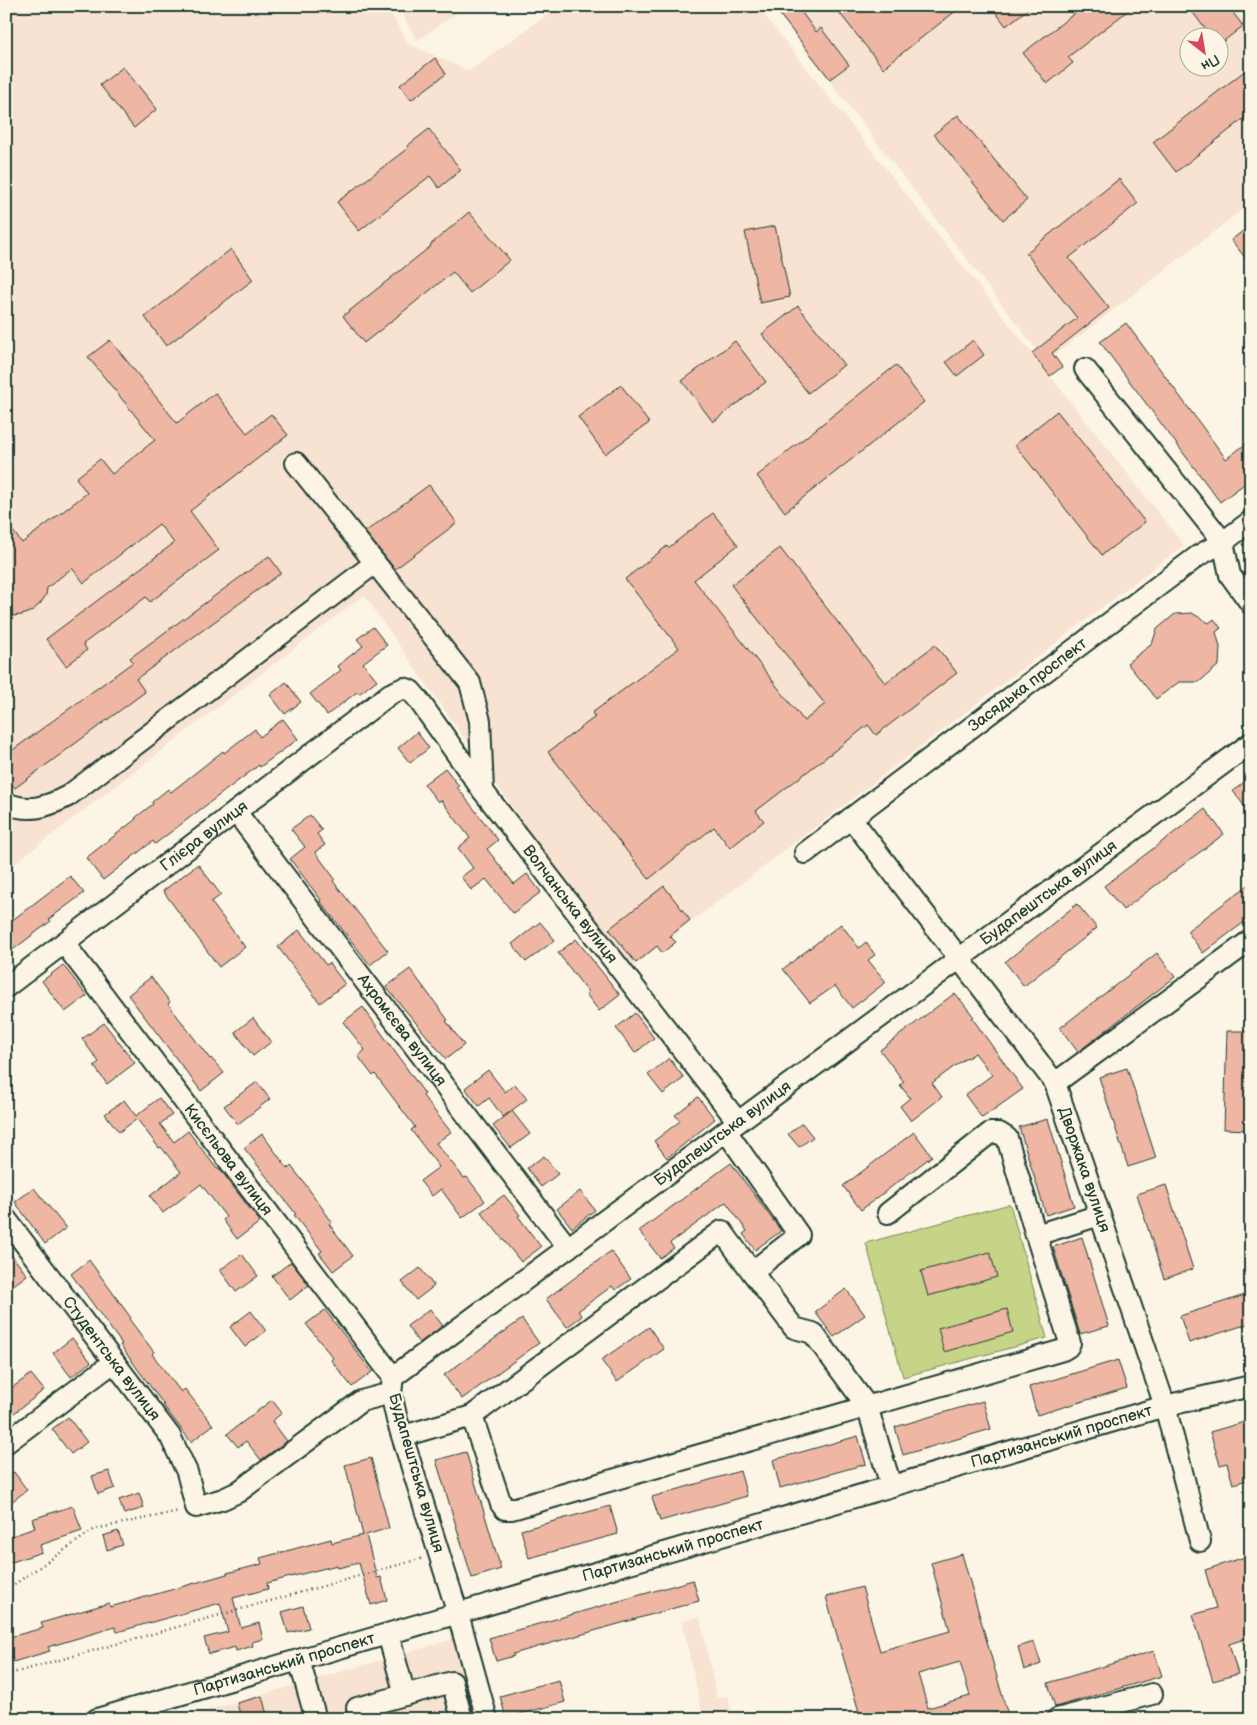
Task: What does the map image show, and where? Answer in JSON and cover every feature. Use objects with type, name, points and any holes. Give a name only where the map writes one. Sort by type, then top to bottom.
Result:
[{"type":"street","points":[[1085,369],[1223,542],[1230,575],[1251,604]]},
{"type":"street","points":[[296,463],[470,683],[480,721],[484,791]]},
{"type":"street","name":"Засядька проспект","points":[[805,853],[1198,556],[1223,542],[1251,521]]},
{"type":"street","points":[[6,803],[18,808],[30,808],[54,803],[68,796],[375,563]]},
{"type":"street","name":"Волчанська вулиця","points":[[404,688],[411,691],[417,698],[732,1126],[799,1235],[752,1272]]},
{"type":"street","name":"Глієра вулиця","points":[[6,987],[390,694],[404,688]]},
{"type":"street","name":"Будапештська вулиця","points":[[488,1719],[403,1436],[392,1385],[568,1248],[1251,743]]},
{"type":"street","name":"Ахромєєва вулиця","points":[[236,812],[568,1248]]},
{"type":"street","name":"Дворжака вулиця","points":[[852,818],[1055,1083],[1165,1406],[1200,1542]]},
{"type":"street","points":[[1055,1083],[1251,940]]},
{"type":"street","name":"Кисєльова вулиця","points":[[64,943],[392,1385]]},
{"type":"street","points":[[472,1416],[501,1504],[505,1509],[512,1509],[1068,1348],[1070,1343],[1006,1138],[999,1133],[990,1133],[888,1213]]},
{"type":"street","points":[[1036,1234],[1100,1215]]},
{"type":"street","name":"Студентська вулиця","points":[[6,1220],[170,1436],[187,1472],[196,1508]]},
{"type":"street","points":[[403,1436],[472,1416],[722,1231],[794,1328],[812,1333],[868,1406],[891,1486]]},
{"type":"street","points":[[6,1443],[114,1362]]},
{"type":"street","points":[[196,1508],[238,1492],[361,1401],[392,1385]]},
{"type":"street","name":"Партизанський проспект","points":[[97,1719],[120,1716],[300,1660],[1165,1406],[1251,1386]]},
{"type":"street","points":[[388,1634],[405,1695]]},
{"type":"street","points":[[300,1660],[316,1719]]},
{"type":"street","points":[[360,1719],[357,1708],[452,1682],[462,1719]]},
{"type":"street","points":[[1058,1719],[1152,1694]]},
{"type":"path","points":[[6,1590],[95,1529],[196,1508]]},
{"type":"path","points":[[6,1675],[439,1554]]},
{"type":"shaded area","points":[[6,6],[386,6],[409,44],[469,71],[559,6],[757,6],[1184,545],[627,971],[364,595],[6,870]]},
{"type":"shaded area","points":[[398,6],[467,6],[417,41]]},
{"type":"shaded area","points":[[772,6],[1232,6],[1251,30],[1251,203],[1046,362]]},
{"type":"shaded area","points":[[700,1617],[717,1698],[728,1696],[733,1719],[715,1719],[714,1714],[703,1717],[682,1621]]},
{"type":"shaded area","points":[[454,1639],[476,1719],[177,1719]]},
{"type":"green space","points":[[1010,1204],[1047,1338],[903,1377],[866,1243]]},
{"type":"building","points":[[773,6],[797,6],[816,32],[821,28],[849,65],[830,79]]},
{"type":"building","points":[[834,6],[962,6],[883,68]]},
{"type":"building","points":[[991,6],[1032,6],[1006,26]]},
{"type":"building","points":[[1084,6],[1134,6],[1068,57],[1073,63],[1047,84],[1023,53]]},
{"type":"building","points":[[1188,6],[1228,6],[1243,26],[1230,36],[1230,28],[1204,28]]},
{"type":"building","points":[[435,58],[446,74],[411,100],[400,85]]},
{"type":"building","points":[[1251,66],[1251,113],[1176,172],[1153,142]]},
{"type":"building","points":[[123,67],[157,109],[134,128],[100,85]]},
{"type":"building","points":[[958,115],[1027,200],[1003,220],[934,134]]},
{"type":"building","points":[[429,129],[461,170],[439,188],[430,176],[359,231],[337,202],[408,148],[407,146]]},
{"type":"building","points":[[1119,179],[1138,203],[1069,258],[1109,308],[1052,353],[1062,367],[1050,376],[1032,353],[1077,318],[1026,253]]},
{"type":"building","points":[[469,212],[510,260],[470,293],[453,272],[364,343],[343,316],[431,246]]},
{"type":"building","points":[[1251,225],[1251,265],[1231,240]]},
{"type":"building","points":[[775,226],[790,297],[760,303],[745,232]]},
{"type":"building","points":[[231,249],[253,280],[166,346],[145,317]]},
{"type":"building","points":[[798,306],[844,365],[808,393],[762,334]]},
{"type":"building","points":[[1126,323],[1226,459],[1251,440],[1251,479],[1220,502],[1100,342]]},
{"type":"building","points":[[110,340],[177,423],[215,393],[247,433],[271,414],[288,435],[190,511],[219,550],[150,602],[146,597],[83,644],[87,650],[66,666],[46,639],[174,543],[159,524],[84,583],[72,568],[47,588],[46,595],[32,611],[22,615],[12,616],[6,614],[6,522],[22,543],[87,493],[76,478],[100,459],[112,474],[155,440],[88,357]]},
{"type":"building","points":[[973,340],[984,355],[957,376],[946,362]]},
{"type":"building","points":[[735,341],[766,382],[713,422],[682,381]]},
{"type":"building","points":[[896,365],[924,402],[785,512],[757,476]]},
{"type":"building","points":[[621,385],[649,423],[605,454],[578,417]]},
{"type":"building","points":[[1057,411],[1145,522],[1102,555],[1015,445]]},
{"type":"building","points":[[429,485],[457,523],[395,569],[365,532]]},
{"type":"building","points":[[713,513],[738,545],[694,580],[804,721],[825,704],[731,585],[780,548],[885,683],[935,645],[957,673],[876,735],[868,725],[756,811],[764,821],[730,848],[714,827],[649,879],[548,752],[595,717],[592,713],[679,648],[625,579]]},
{"type":"building","points":[[269,556],[281,573],[136,679],[145,692],[15,788],[6,777],[6,755],[133,662],[130,658]]},
{"type":"building","points":[[1192,613],[1209,623],[1214,619],[1221,628],[1216,632],[1220,647],[1219,665],[1199,682],[1179,682],[1156,699],[1127,663],[1152,644],[1157,629],[1175,614]]},
{"type":"building","points":[[373,627],[387,645],[363,663],[377,680],[359,694],[357,692],[327,715],[310,694],[341,670],[337,666],[363,646],[357,639]]},
{"type":"building","points":[[286,682],[301,702],[285,714],[270,695]]},
{"type":"building","points":[[283,719],[298,739],[260,767],[259,765],[155,844],[153,841],[103,880],[86,858],[136,819],[168,789],[171,792],[223,751],[224,753],[255,729],[260,737]]},
{"type":"building","points":[[417,732],[429,748],[410,763],[398,748]]},
{"type":"building","points":[[445,768],[459,786],[457,787],[498,840],[487,849],[514,884],[527,874],[541,892],[513,913],[486,879],[471,890],[461,877],[473,868],[458,848],[470,838],[441,800],[438,802],[424,784]]},
{"type":"building","points":[[1251,777],[1251,815],[1233,791]]},
{"type":"building","points":[[1205,809],[1224,834],[1123,910],[1104,886]]},
{"type":"building","points":[[310,815],[322,830],[317,834],[325,845],[315,852],[335,879],[333,881],[388,951],[370,965],[290,859],[305,847],[291,829]]},
{"type":"building","points":[[198,864],[221,895],[211,902],[245,947],[219,967],[163,891]]},
{"type":"building","points":[[70,876],[84,893],[6,955],[6,925]]},
{"type":"building","points":[[1251,883],[1251,917],[1203,953],[1187,931]]},
{"type":"building","points":[[664,886],[690,920],[670,936],[676,942],[662,953],[657,946],[636,963],[609,929]]},
{"type":"building","points":[[1077,904],[1097,928],[1024,986],[1005,962]]},
{"type":"building","points":[[540,922],[555,940],[526,962],[512,944]]},
{"type":"building","points":[[841,924],[859,948],[866,942],[875,955],[868,960],[886,982],[852,1008],[835,986],[810,1003],[783,969]]},
{"type":"building","points":[[299,930],[326,965],[329,963],[345,984],[320,1003],[278,947]]},
{"type":"building","points":[[576,939],[620,995],[599,1011],[586,994],[588,992],[558,953]]},
{"type":"building","points":[[1157,953],[1175,977],[1078,1052],[1060,1028]]},
{"type":"building","points":[[63,965],[87,996],[65,1012],[42,981]]},
{"type":"building","points":[[410,969],[464,1045],[446,1059],[386,987]]},
{"type":"building","points":[[151,977],[170,1002],[168,1004],[210,1059],[224,1073],[201,1091],[128,995]]},
{"type":"building","points":[[955,993],[974,1017],[972,1018],[1023,1089],[982,1118],[965,1095],[992,1075],[975,1053],[932,1083],[942,1097],[911,1121],[900,1106],[910,1098],[900,1085],[904,1082],[880,1050]]},
{"type":"building","points":[[363,1007],[425,1094],[423,1096],[451,1132],[436,1143],[464,1178],[467,1177],[485,1201],[462,1218],[441,1189],[432,1196],[420,1181],[439,1167],[411,1130],[415,1127],[375,1074],[373,1076],[358,1056],[365,1050],[343,1022]]},
{"type":"building","points":[[635,1013],[654,1038],[635,1053],[616,1028]]},
{"type":"building","points":[[253,1018],[271,1042],[253,1056],[235,1032]]},
{"type":"building","points":[[104,1023],[135,1063],[107,1084],[94,1066],[99,1062],[82,1039]]},
{"type":"building","points":[[1227,1031],[1251,1031],[1251,1130],[1224,1129]]},
{"type":"building","points":[[669,1058],[684,1078],[663,1094],[648,1075]]},
{"type":"building","points":[[1127,1068],[1156,1158],[1128,1167],[1099,1077]]},
{"type":"building","points":[[488,1070],[505,1092],[515,1084],[527,1099],[503,1117],[489,1098],[479,1106],[465,1088]]},
{"type":"building","points":[[257,1082],[270,1099],[238,1124],[224,1106]]},
{"type":"building","points":[[698,1097],[715,1119],[667,1158],[654,1141],[680,1121],[675,1115]]},
{"type":"building","points":[[159,1098],[172,1115],[160,1124],[174,1142],[188,1131],[260,1222],[237,1239],[223,1220],[226,1217],[201,1184],[163,1213],[150,1196],[181,1172],[161,1147],[159,1148],[137,1119],[119,1132],[105,1114],[124,1100],[136,1116]]},
{"type":"building","points":[[512,1111],[530,1134],[511,1148],[493,1126]]},
{"type":"building","points":[[1048,1119],[1074,1206],[1046,1215],[1019,1127]]},
{"type":"building","points":[[802,1123],[813,1137],[799,1147],[788,1134]]},
{"type":"building","points":[[914,1132],[932,1156],[861,1210],[843,1186]]},
{"type":"building","points":[[262,1134],[288,1169],[291,1166],[306,1185],[332,1222],[329,1224],[353,1256],[333,1271],[319,1253],[322,1251],[294,1215],[296,1214],[244,1148]]},
{"type":"building","points":[[544,1156],[558,1174],[541,1187],[527,1168]]},
{"type":"building","points":[[731,1163],[781,1231],[755,1250],[743,1234],[747,1231],[726,1202],[670,1243],[674,1248],[660,1258],[639,1231]]},
{"type":"building","points":[[1166,1185],[1193,1269],[1164,1279],[1137,1194]]},
{"type":"building","points":[[34,1188],[66,1228],[45,1244],[15,1202]]},
{"type":"building","points":[[580,1191],[595,1210],[572,1228],[557,1209]]},
{"type":"building","points":[[504,1195],[541,1247],[521,1262],[481,1212]]},
{"type":"building","points":[[1082,1237],[1109,1326],[1080,1334],[1053,1247]]},
{"type":"building","points":[[6,1248],[27,1275],[11,1287],[6,1280]]},
{"type":"building","points":[[611,1251],[631,1279],[615,1290],[612,1286],[578,1311],[582,1316],[567,1327],[546,1299]]},
{"type":"building","points":[[990,1252],[997,1277],[928,1296],[921,1271]]},
{"type":"building","points":[[242,1254],[258,1276],[236,1292],[220,1270]]},
{"type":"building","points":[[89,1260],[154,1352],[152,1354],[181,1392],[185,1389],[213,1425],[191,1442],[71,1274]]},
{"type":"building","points":[[291,1262],[309,1285],[290,1300],[272,1276]]},
{"type":"building","points":[[420,1268],[434,1286],[416,1300],[402,1282]]},
{"type":"building","points":[[846,1289],[865,1315],[834,1337],[815,1312]]},
{"type":"building","points":[[1251,1293],[1251,1323],[1189,1343],[1180,1316]]},
{"type":"building","points":[[430,1309],[443,1326],[419,1343],[407,1326]]},
{"type":"building","points":[[1007,1309],[1013,1332],[944,1352],[938,1328]]},
{"type":"building","points":[[325,1310],[372,1372],[352,1387],[331,1360],[333,1358],[306,1324]]},
{"type":"building","points":[[251,1311],[266,1331],[245,1347],[230,1327]]},
{"type":"building","points":[[522,1319],[539,1343],[462,1399],[444,1375]]},
{"type":"building","points":[[649,1327],[664,1349],[617,1382],[601,1360]]},
{"type":"building","points":[[72,1338],[91,1362],[71,1377],[53,1353]]},
{"type":"building","points":[[1118,1360],[1127,1388],[1037,1415],[1029,1387]]},
{"type":"building","points":[[31,1374],[44,1390],[13,1414],[6,1405],[6,1392]]},
{"type":"building","points":[[272,1400],[282,1413],[272,1421],[287,1441],[261,1460],[246,1441],[238,1447],[227,1434]]},
{"type":"building","points":[[983,1401],[991,1429],[903,1455],[895,1427]]},
{"type":"building","points":[[68,1417],[87,1442],[71,1454],[52,1429]]},
{"type":"building","points":[[1251,1420],[1251,1479],[1233,1484],[1227,1463],[1220,1465],[1210,1432]]},
{"type":"building","points":[[858,1436],[866,1464],[780,1488],[773,1460]]},
{"type":"building","points":[[466,1452],[501,1569],[472,1578],[436,1460]]},
{"type":"building","points":[[371,1458],[389,1528],[366,1535],[377,1578],[381,1577],[387,1600],[371,1605],[359,1563],[338,1568],[337,1565],[267,1583],[268,1589],[233,1598],[241,1628],[259,1623],[263,1639],[252,1642],[253,1646],[236,1651],[235,1647],[209,1654],[204,1638],[228,1632],[220,1603],[117,1632],[115,1627],[48,1647],[50,1651],[13,1662],[6,1638],[43,1628],[41,1623],[109,1603],[110,1607],[262,1564],[260,1558],[331,1539],[332,1543],[363,1535],[345,1465]]},
{"type":"building","points":[[109,1471],[115,1488],[98,1494],[92,1476]]},
{"type":"building","points":[[740,1471],[747,1496],[660,1521],[652,1497]]},
{"type":"building","points":[[14,1472],[27,1490],[6,1506],[6,1478]]},
{"type":"building","points":[[139,1493],[144,1508],[124,1514],[119,1500]]},
{"type":"building","points":[[73,1506],[82,1531],[40,1545],[42,1552],[6,1564],[6,1538],[35,1528],[32,1519]]},
{"type":"building","points":[[610,1506],[618,1534],[529,1558],[521,1530]]},
{"type":"building","points":[[118,1531],[123,1545],[107,1550],[103,1536]]},
{"type":"building","points":[[962,1554],[1009,1719],[861,1719],[826,1597],[862,1587],[880,1651],[950,1631],[931,1563]],"holes":[[[960,1662],[970,1696],[928,1708],[918,1674]]]},
{"type":"building","points":[[1251,1555],[1251,1637],[1229,1644],[1238,1674],[1213,1681],[1193,1615],[1216,1608],[1205,1570]]},
{"type":"building","points":[[693,1580],[699,1601],[513,1654],[514,1656],[496,1661],[489,1638]]},
{"type":"building","points":[[303,1606],[309,1628],[288,1633],[282,1612]]},
{"type":"building","points":[[1034,1642],[1041,1664],[1024,1670],[1018,1647]]},
{"type":"building","points":[[1154,1651],[1162,1676],[1055,1707],[1048,1683]]},
{"type":"building","points":[[559,1680],[565,1702],[506,1718],[500,1696]]},
{"type":"building","points":[[262,1696],[268,1719],[241,1719],[237,1703]]}]
